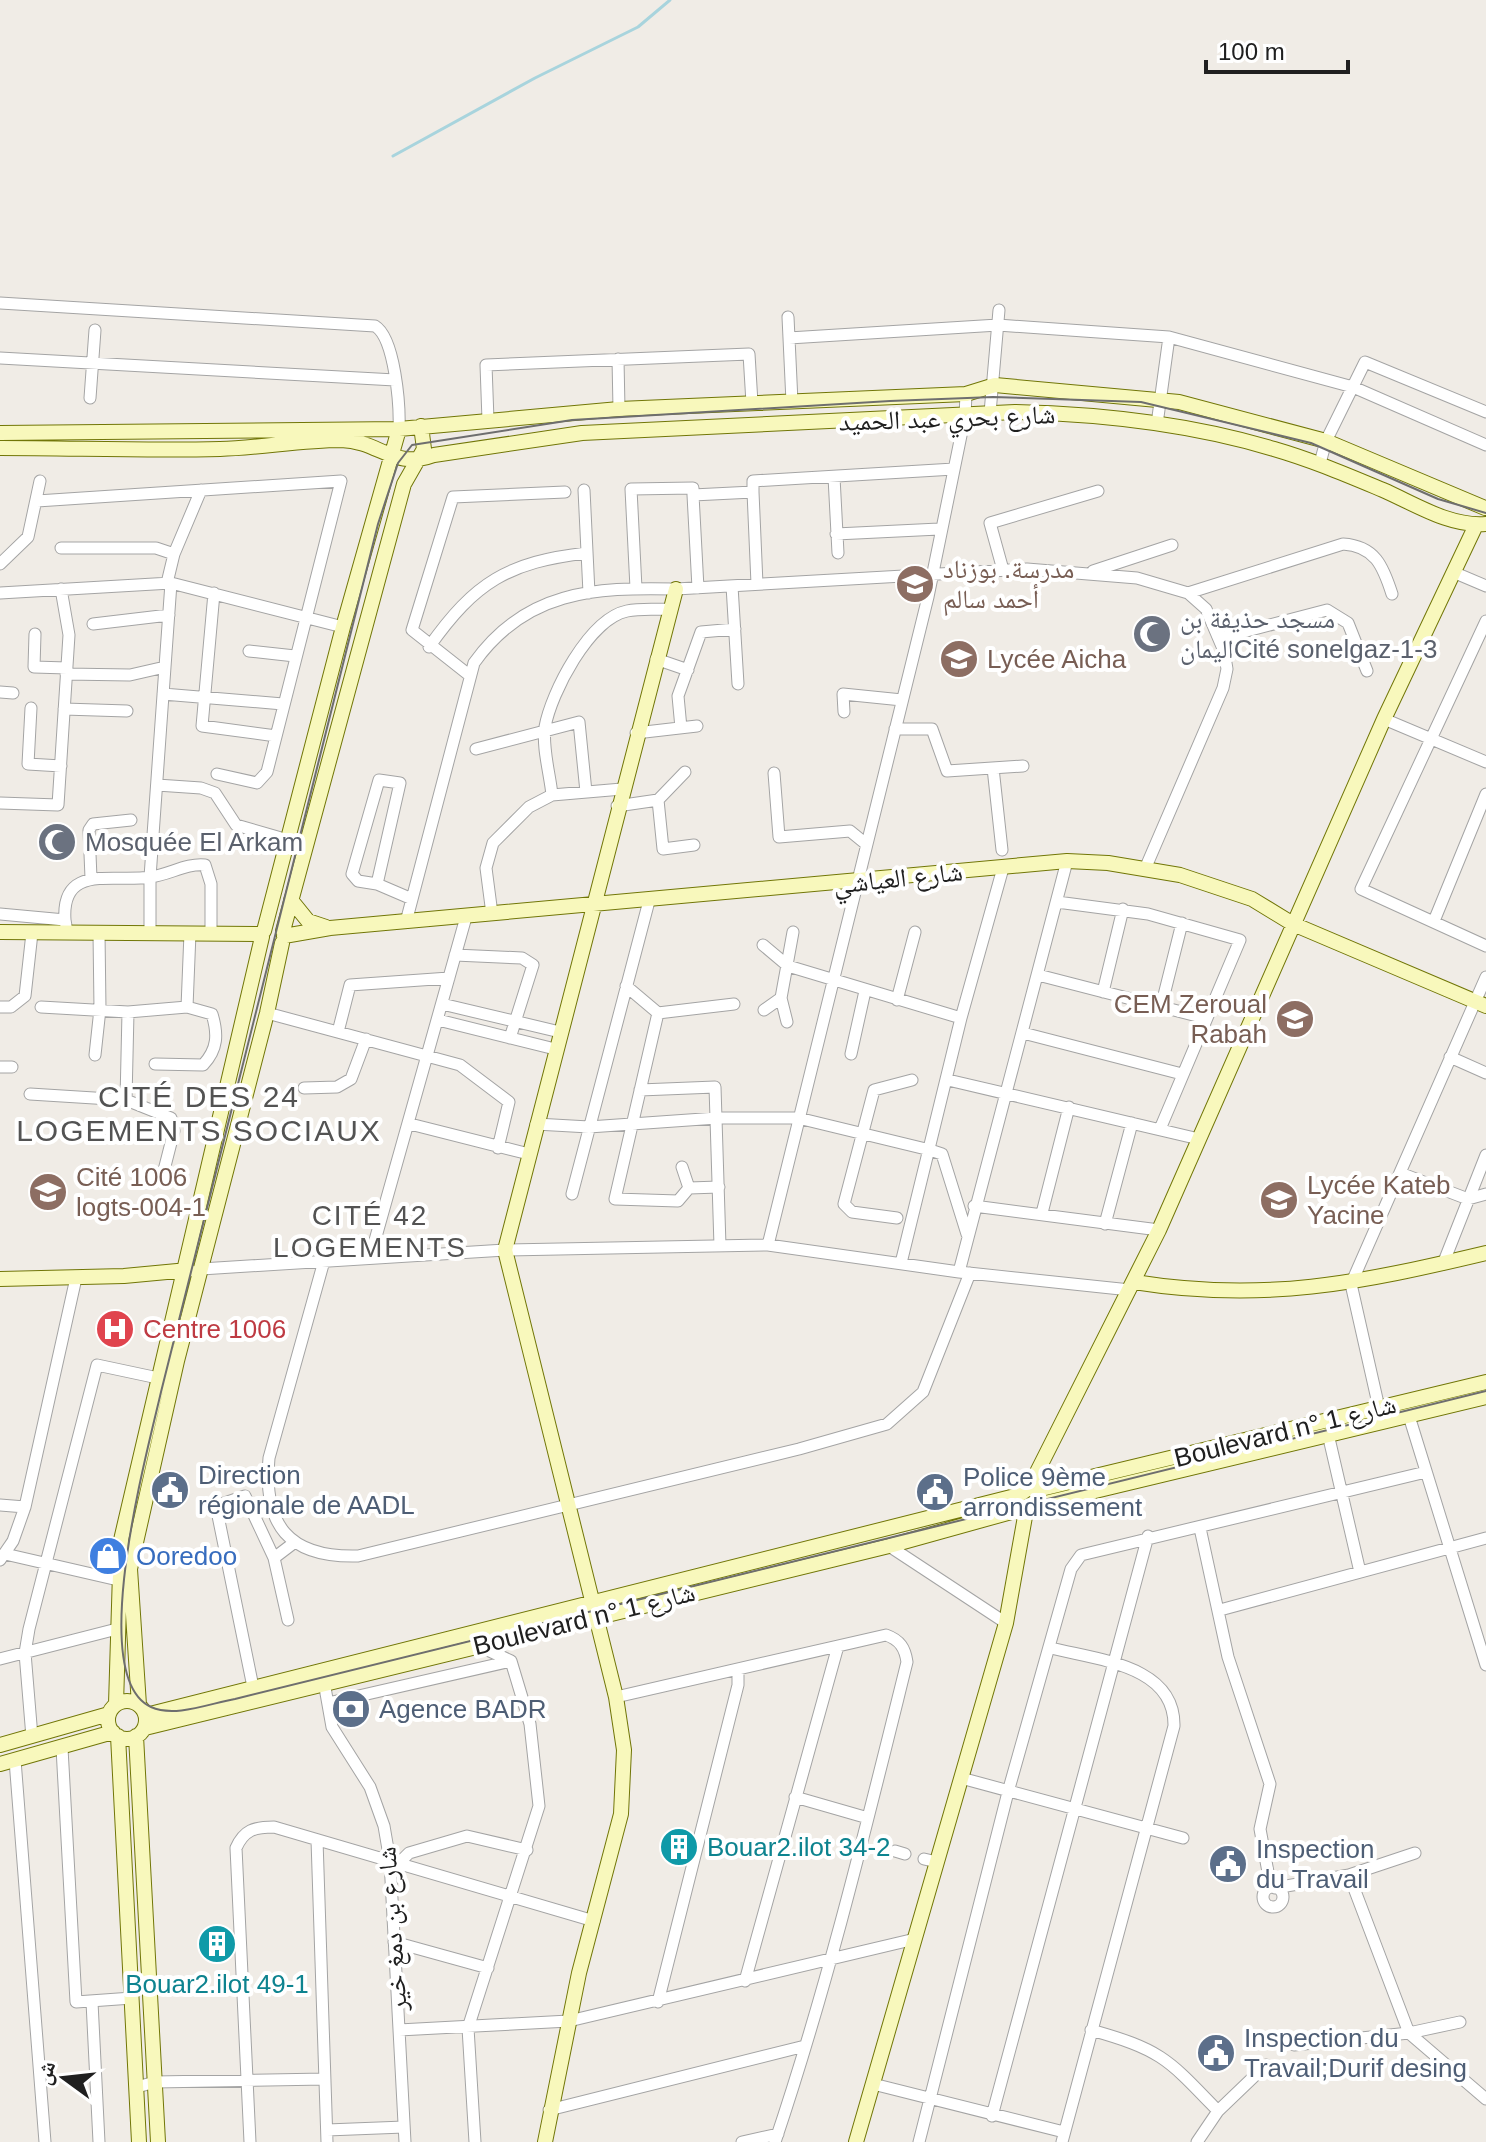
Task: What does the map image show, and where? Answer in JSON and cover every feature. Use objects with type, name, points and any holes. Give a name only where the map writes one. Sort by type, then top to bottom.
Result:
[{"type":"street","points":[[0,303],[370,325],[386,335],[400,400],[399,429],[343,627],[263,934],[121,1540],[113,1709],[139,2142]]},
{"type":"street","points":[[990,413],[995,385],[999,310]]},
{"type":"street","points":[[788,317],[792,402]]},
{"type":"street","points":[[789,338],[998,325],[1169,337],[1353,387],[1486,445]]},
{"type":"street","points":[[90,398],[95,330]]},
{"type":"street","points":[[1157,424],[1169,337]]},
{"type":"street","points":[[488,420],[486,365],[749,354],[752,403]]},
{"type":"street","points":[[0,358],[395,380]]},
{"type":"street","points":[[618,359],[619,409]]},
{"type":"street","points":[[1320,463],[1326,441],[1365,362],[1486,412]]},
{"type":"street","points":[[0,433],[399,429],[619,409],[966,394],[995,385],[1162,400],[1326,441],[1485,506],[1481,524],[1453,572],[1384,719],[1159,1230],[1029,1499],[1006,1623],[961,1778],[930,1860],[915,1939],[856,2142]]},
{"type":"street","points":[[768,1245],[928,597],[930,573],[965,416],[966,394]]},
{"type":"street","name":"شارع بحري عبد الحميد","points":[[417,462],[434,455],[582,433],[990,413],[1057,413],[1157,424],[1220,435],[1320,463],[1457,522],[1481,524]]},
{"type":"street","points":[[158,2142],[141,1721],[130,1569],[201,1269],[267,1013],[291,900],[404,484],[424,449],[421,426]]},
{"type":"street","points":[[0,448],[222,449],[340,440],[364,444],[391,457],[417,462]]},
{"type":"street","points":[[757,584],[753,481],[954,469]]},
{"type":"street","points":[[834,477],[838,553]]},
{"type":"street","points":[[0,564],[28,537],[40,481]]},
{"type":"street","points":[[37,501],[341,481],[304,616],[267,772],[257,783],[217,774]]},
{"type":"street","points":[[636,588],[631,489],[693,488],[698,588]]},
{"type":"street","points":[[150,932],[150,877],[169,583],[174,554],[201,490]]},
{"type":"street","points":[[584,490],[589,593]]},
{"type":"street","points":[[1003,570],[990,523],[1098,491]]},
{"type":"street","points":[[469,675],[429,647],[412,630],[453,497],[565,492]]},
{"type":"street","points":[[693,495],[753,492]]},
{"type":"street","points":[[836,534],[939,529]]},
{"type":"street","points":[[1188,593],[1343,544],[1362,548],[1377,558],[1392,594]]},
{"type":"street","points":[[1087,573],[1172,545]]},
{"type":"street","points":[[61,548],[156,548],[174,554]]},
{"type":"street","points":[[429,647],[464,599],[485,584],[521,566],[550,557],[587,553]]},
{"type":"street","points":[[406,922],[469,675],[485,647],[510,623],[555,599],[636,588],[698,588],[1003,570],[1137,578],[1188,593],[1206,609],[1220,638],[1227,669],[1223,688],[1145,869]]},
{"type":"street","points":[[1453,572],[1486,586]]},
{"type":"street","points":[[0,593],[169,583],[343,627]]},
{"type":"street","points":[[732,586],[738,684]]},
{"type":"street","points":[[0,803],[58,805],[69,635],[61,589]]},
{"type":"street","points":[[545,2142],[569,2021],[621,1814],[625,1781],[624,1750],[616,1697],[505,1250],[617,806],[676,589]]},
{"type":"street","points":[[214,593],[202,726],[276,736]]},
{"type":"street","points":[[552,795],[545,730],[556,688],[589,638],[625,611],[670,609]]},
{"type":"street","points":[[1220,638],[1327,610],[1348,623],[1367,671]]},
{"type":"street","points":[[93,624],[169,615]]},
{"type":"street","points":[[1486,621],[1361,889],[1486,946]]},
{"type":"street","points":[[681,728],[678,696],[701,632],[735,629]]},
{"type":"street","points":[[35,634],[34,667],[130,675],[165,667]]},
{"type":"street","points":[[249,651],[295,656]]},
{"type":"street","points":[[656,659],[688,670]]},
{"type":"street","points":[[0,692],[13,693]]},
{"type":"street","points":[[163,694],[283,704]]},
{"type":"street","points":[[844,712],[843,694],[902,700]]},
{"type":"street","points":[[31,708],[28,764],[61,766]]},
{"type":"street","points":[[64,709],[127,711]]},
{"type":"street","points":[[1384,719],[1486,762]]},
{"type":"street","points":[[476,749],[579,722],[586,792]]},
{"type":"street","points":[[636,733],[697,726]]},
{"type":"street","points":[[895,729],[932,729],[947,771],[1023,766]]},
{"type":"street","points":[[993,768],[1002,850]]},
{"type":"street","points":[[617,806],[658,800],[685,772]]},
{"type":"street","points":[[774,773],[779,837],[850,831],[866,844]]},
{"type":"street","points":[[377,884],[400,783],[379,780],[352,874],[358,881],[377,884],[412,899]]},
{"type":"street","points":[[157,785],[201,788],[215,793],[236,825],[288,840]]},
{"type":"street","points":[[492,914],[486,868],[493,843],[529,807],[552,795],[622,789]]},
{"type":"street","points":[[1434,921],[1486,794]]},
{"type":"street","points":[[658,800],[663,849],[694,845]]},
{"type":"street","points":[[91,878],[89,830],[93,824],[131,820]]},
{"type":"street","points":[[324,1261],[269,1458],[267,1484],[272,1511],[295,1542],[326,1557],[358,1556],[566,1503],[799,1449],[887,1424],[923,1392],[965,1273],[967,1234],[1067,861]]},
{"type":"street","name":"شارع العياشي","points":[[0,932],[32,933],[66,927],[99,933],[263,934],[275,925],[283,937],[330,928],[1067,861],[1180,875],[1252,899],[1293,924],[1481,1003]]},
{"type":"street","points":[[0,914],[66,927],[64,905],[71,890],[91,878],[150,877],[197,864],[205,865],[211,884],[211,934]]},
{"type":"street","points":[[901,1263],[961,1018],[1003,868]]},
{"type":"street","points":[[291,900],[308,921],[330,928]]},
{"type":"street","points":[[572,1194],[649,901]]},
{"type":"street","points":[[1057,902],[1123,909],[1240,940],[1160,1129]]},
{"type":"street","points":[[1103,992],[1123,909]]},
{"type":"street","points":[[370,1258],[466,917]]},
{"type":"street","points":[[1161,1007],[1182,923]]},
{"type":"street","points":[[787,1022],[781,998],[793,932]]},
{"type":"street","points":[[897,1000],[915,932]]},
{"type":"street","points":[[0,1007],[11,1007],[25,996],[32,933]]},
{"type":"street","points":[[95,1055],[100,1009],[99,933]]},
{"type":"street","points":[[187,1007],[190,933]]},
{"type":"street","points":[[763,945],[788,966],[832,982],[961,1018]]},
{"type":"street","points":[[455,955],[522,958],[533,965],[510,1038]]},
{"type":"street","points":[[1038,975],[1205,1018]]},
{"type":"street","points":[[1379,1408],[1351,1284],[1450,1057],[1481,1003],[1486,977]]},
{"type":"street","points":[[338,1032],[350,985],[449,978]]},
{"type":"street","points":[[626,986],[658,1013],[734,1004]]},
{"type":"street","points":[[851,1054],[865,991]]},
{"type":"street","points":[[764,1010],[781,998]]},
{"type":"street","points":[[442,1004],[560,1032]]},
{"type":"street","points":[[41,1007],[128,1012],[187,1007],[212,1014],[218,1032],[213,1055],[203,1065],[155,1064]]},
{"type":"street","points":[[126,1100],[128,1012]]},
{"type":"street","points":[[267,1013],[460,1065],[509,1102],[498,1148]]},
{"type":"street","points":[[658,1013],[615,1199],[678,1201],[689,1188],[719,1187]]},
{"type":"street","points":[[438,1020],[555,1049]]},
{"type":"street","points":[[1023,1033],[1182,1074]]},
{"type":"street","points":[[304,1088],[337,1087],[351,1079],[366,1039]]},
{"type":"street","points":[[1450,1057],[1486,1073]]},
{"type":"street","points":[[897,1218],[846,1209],[844,1204],[874,1090],[912,1080]]},
{"type":"street","points":[[948,1080],[1199,1139]]},
{"type":"street","points":[[640,1090],[715,1087],[720,1246]]},
{"type":"street","points":[[30,1094],[126,1100],[171,1118],[174,1131],[162,1178]]},
{"type":"street","points":[[1042,1213],[1069,1107]]},
{"type":"street","points":[[536,1124],[589,1127],[717,1118],[798,1118],[930,1150],[942,1154],[967,1234]]},
{"type":"street","points":[[1105,1224],[1132,1123]]},
{"type":"street","points":[[410,1124],[529,1154]]},
{"type":"street","points":[[1443,1264],[1486,1155]]},
{"type":"street","points":[[682,1167],[689,1188]]},
{"type":"street","points":[[1400,1173],[1468,1199],[1486,1194]]},
{"type":"street","points":[[974,1206],[1159,1230]]},
{"type":"street","points":[[0,1279],[76,1278],[505,1250],[768,1245],[965,1273],[1216,1292],[1351,1284],[1486,1253]]},
{"type":"street","points":[[76,1278],[25,1507],[3,1557],[118,1580]]},
{"type":"street","points":[[32,1737],[25,1653],[44,1563],[97,1365],[158,1378]]},
{"type":"street","name":"Boulevard n° شارع 1","points":[[141,1721],[324,1682],[889,1546],[1029,1499],[1486,1382]]},
{"type":"street","name":"Boulevard n° شارع 1","points":[[141,1721],[253,1687],[591,1602],[1029,1499],[1486,1397]]},
{"type":"street","points":[[1409,1416],[1486,1665]]},
{"type":"street","points":[[1328,1434],[1360,1572]]},
{"type":"street","points":[[919,2142],[927,2099],[1008,1792],[1071,1569],[1081,1555],[1148,1536],[1200,1528],[1426,1472]]},
{"type":"street","points":[[253,1687],[216,1506],[245,1496],[274,1558],[288,1620]]},
{"type":"street","points":[[0,1505],[25,1507]]},
{"type":"street","points":[[1200,1528],[1228,1657],[1270,1784],[1260,1829],[1270,1890],[1349,1875],[1415,1853]]},
{"type":"street","points":[[992,2116],[1074,1807],[1116,1665],[1148,1536]]},
{"type":"street","points":[[1220,1610],[1486,1538]]},
{"type":"street","points":[[274,1558],[295,1542]]},
{"type":"street","points":[[889,1546],[1006,1623]]},
{"type":"street","points":[[0,1659],[117,1629]]},
{"type":"street","points":[[616,1697],[886,1635],[896,1638],[905,1650],[907,1662],[862,1841],[777,2138],[742,2142]]},
{"type":"street","points":[[475,2142],[468,2028],[539,1806],[530,1724],[511,1661],[476,1645]]},
{"type":"street","points":[[745,1981],[838,1646]]},
{"type":"street","points":[[873,2084],[1063,2137],[1174,1726],[1174,1709],[1168,1694],[1154,1681],[1116,1665],[1051,1648]]},
{"type":"street","points":[[328,1703],[511,1661]]},
{"type":"street","points":[[658,2002],[738,1685],[738,1670]]},
{"type":"street","name":"شارع بن دمغ خير","points":[[324,1682],[332,1727],[370,1787],[394,1862],[394,1942],[405,2142]]},
{"type":"street","points":[[0,1745],[32,1737],[128,1701],[141,1721]]},
{"type":"street","points":[[0,1764],[116,1734],[141,1721]]},
{"type":"street","points":[[62,1748],[76,2002],[132,1998]]},
{"type":"street","points":[[15,1760],[45,2142]]},
{"type":"street","points":[[961,1778],[1183,1838]]},
{"type":"street","points":[[795,1797],[868,1818]]},
{"type":"street","points":[[250,2142],[236,1848],[242,1835],[255,1827],[274,1827],[594,1921]]},
{"type":"street","points":[[394,1862],[409,1853],[467,1836],[527,1850]]},
{"type":"street","points":[[317,1840],[327,2136],[404,2127]]},
{"type":"street","points":[[862,1841],[876,1846]]},
{"type":"street","points":[[1349,1875],[1409,2033],[1486,2099]]},
{"type":"street","points":[[399,2030],[569,2021],[915,1939]]},
{"type":"street","points":[[394,1942],[488,1968]]},
{"type":"street","points":[[92,2002],[99,2142]]},
{"type":"street","points":[[1294,2045],[1409,2033],[1460,2022]]},
{"type":"street","points":[[1091,2030],[1143,2045],[1166,2057],[1218,2111]]},
{"type":"street","points":[[549,2110],[805,2046]]},
{"type":"street","points":[[1197,2142],[1218,2111],[1266,2065]]},
{"type":"street","points":[[137,2087],[155,2082],[325,2079]]},
{"type":"waterway","points":[[393,156],[535,78],[638,27],[670,0]]},
{"type":"tunnel","points":[[876,1846],[895,1851]]},
{"type":"tram line","points":[[1486,513],[1438,499],[1311,443],[1141,402],[993,397],[890,401],[572,420],[412,445],[398,463],[378,524],[154,1421],[126,1560],[122,1609],[123,1653],[132,1687],[151,1707],[171,1711],[193,1709],[1486,1391]]},
{"type":"place","name":"مدرسة. بوزناد أحمد سالم","points":[[915,584]]},
{"type":"place","name":"مسجد حذيفة بن اليمانCité sonelgaz-1-3","points":[[1152,634]]},
{"type":"place","name":"Lycée Aicha","points":[[959,659]]},
{"type":"place","name":"Mosquée El Arkam","points":[[57,842]]},
{"type":"place","name":"CEM Zeroual Rabah","points":[[1295,1019]]},
{"type":"place","name":"Cité 1006 logts-004-1","points":[[48,1192]]},
{"type":"place","name":"Lycée Kateb Yacine","points":[[1279,1200]]},
{"type":"place","name":"Centre 1006","points":[[115,1329]]},
{"type":"place","name":"Direction régionale de AADL","points":[[170,1490]]},
{"type":"place","name":"Police 9ème arrondissement","points":[[935,1492]]},
{"type":"place","name":"Ooredoo","points":[[108,1556]]},
{"type":"place","name":"Agence BADR","points":[[351,1709]]},
{"type":"place","name":"Bouar2.ilot 34-2","points":[[679,1847]]},
{"type":"place","name":"Inspection du Travail","points":[[1228,1864]]},
{"type":"place","name":"Bouar2.ilot 49-1","points":[[217,1944]]},
{"type":"place","name":"Inspection du Travail;Durif desing","points":[[1216,2053]]},
{"type":"district","name":"CITÉ DES 24 LOGEMENTS SOCIAUX","points":[[199,1113]]},
{"type":"district","name":"CITÉ 42 LOGEMENTS","points":[[370,1231]]}]
